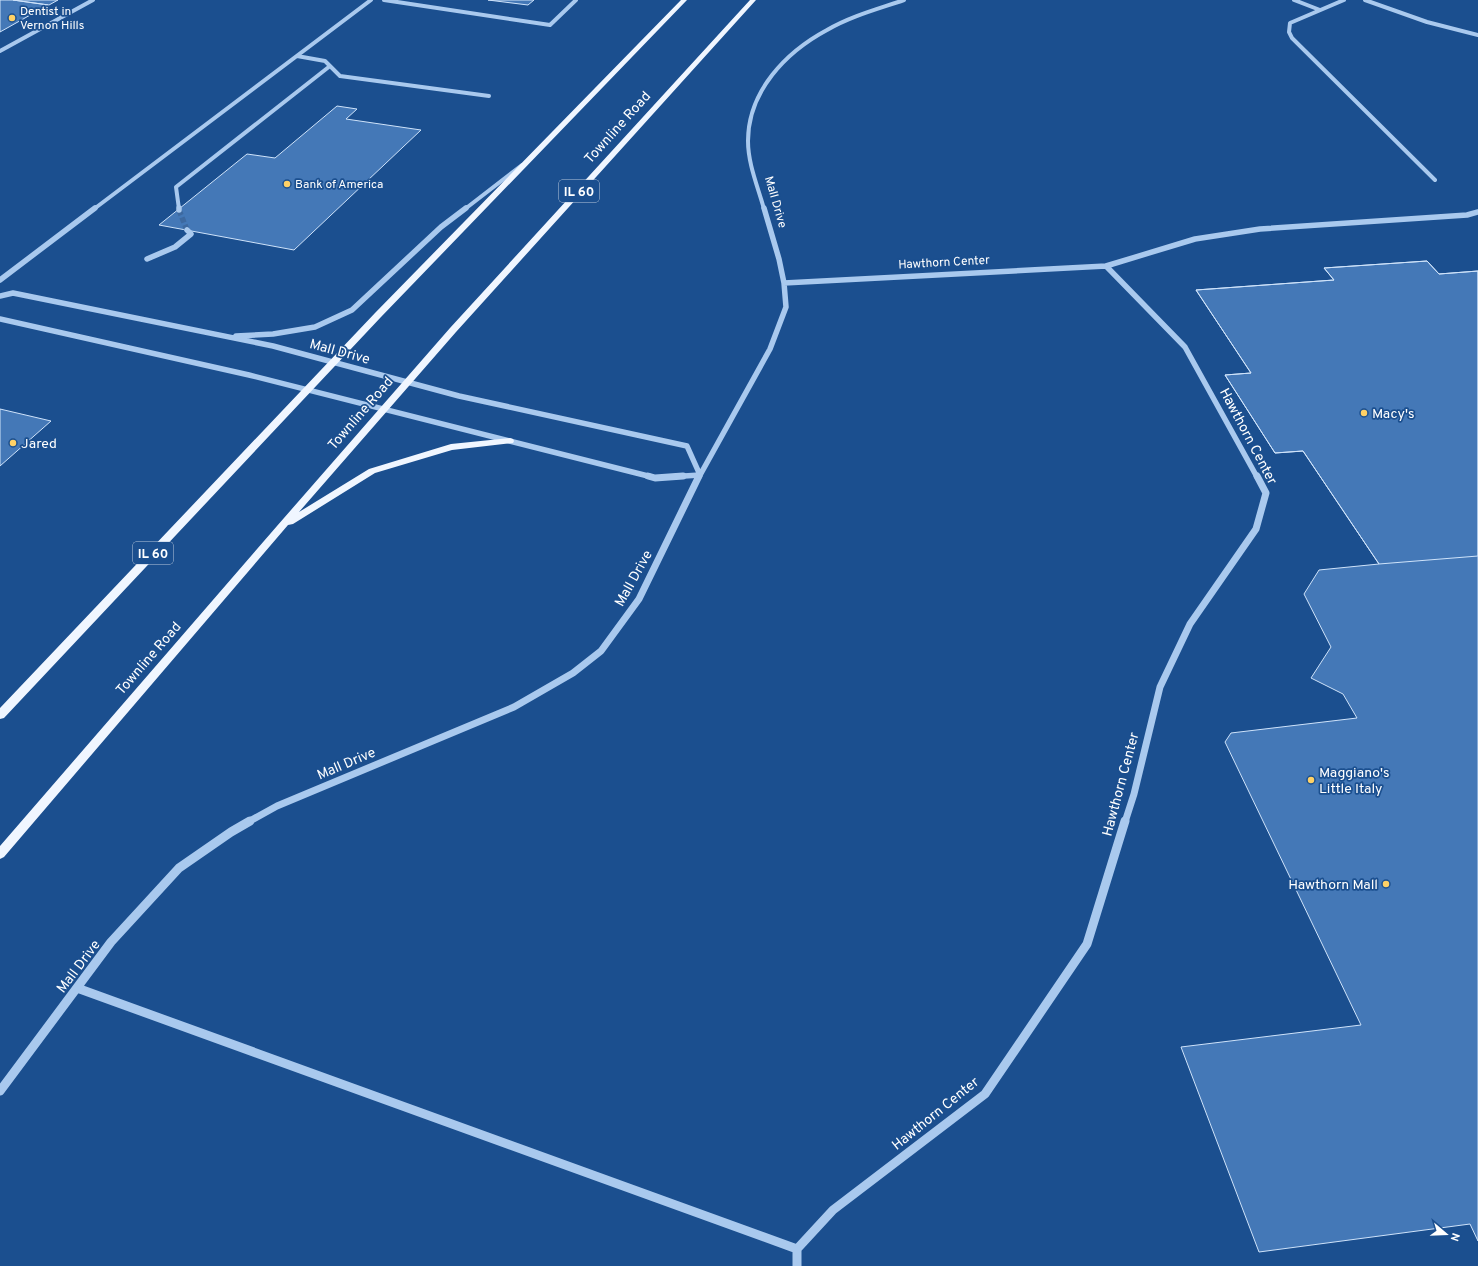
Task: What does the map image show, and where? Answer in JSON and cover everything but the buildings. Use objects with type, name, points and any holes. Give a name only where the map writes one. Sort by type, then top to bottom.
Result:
[{"type":"main road","name":"IL 60","points":[[0,715],[307,390],[684,0]]},
{"type":"main road","name":"Townline Road","points":[[0,854],[407,382],[752,0]]},
{"type":"main road","points":[[280,528],[372,471],[451,447],[510,442]]},
{"type":"street","points":[[0,51],[93,0]]},
{"type":"street","points":[[0,280],[371,0]]},
{"type":"street","points":[[384,0],[550,25],[576,0]]},
{"type":"street","name":"Mall Drive","points":[[0,1091],[111,942],[179,868],[231,832],[278,806],[514,707],[573,673],[601,651],[639,599],[700,475],[770,349],[786,307],[784,283],[779,259],[751,163],[748,142],[749,121],[758,95],[773,74],[791,55],[810,40],[828,29],[856,16],[904,0]]},
{"type":"street","points":[[1294,0],[1320,10]]},
{"type":"street","points":[[1344,0],[1290,23],[1289,32],[1292,38],[1435,180]]},
{"type":"street","points":[[1365,0],[1427,22],[1478,35]]},
{"type":"street","points":[[297,56],[325,62],[340,76],[489,96]]},
{"type":"street","points":[[179,210],[176,187],[330,66]]},
{"type":"street","points":[[226,337],[273,334],[315,327],[352,310],[440,227],[530,159]]},
{"type":"street","name":"Hawthorn Center","points":[[784,283],[1106,266],[1195,239],[1260,229],[1467,215],[1478,212]]},
{"type":"street","points":[[147,259],[175,247],[191,234],[187,230]]},
{"type":"street","name":"Hawthorn Center","points":[[797,1249],[833,1210],[985,1094],[1088,944],[1134,794],[1160,687],[1190,624],[1256,529],[1266,493],[1185,347],[1106,266]]},
{"type":"street","name":"Mall Drive","points":[[0,296],[14,293],[273,346],[459,396],[687,446],[700,475]]},
{"type":"street","points":[[0,319],[242,373],[655,478],[700,475]]},
{"type":"street","points":[[77,988],[797,1249],[797,1266]]},
{"type":"tunnel","points":[[179,210],[187,230]]},
{"type":"place","name":"Dentist in Vernon Hills","points":[[12,18]]},
{"type":"place","name":"Bank of America","points":[[287,184]]},
{"type":"place","name":"Macy's","points":[[1364,413]]},
{"type":"place","name":"Jared","points":[[13,443]]},
{"type":"place","name":"Maggiano's Little Italy","points":[[1311,780]]},
{"type":"place","name":"Hawthorn Mall","points":[[1386,884]]}]
